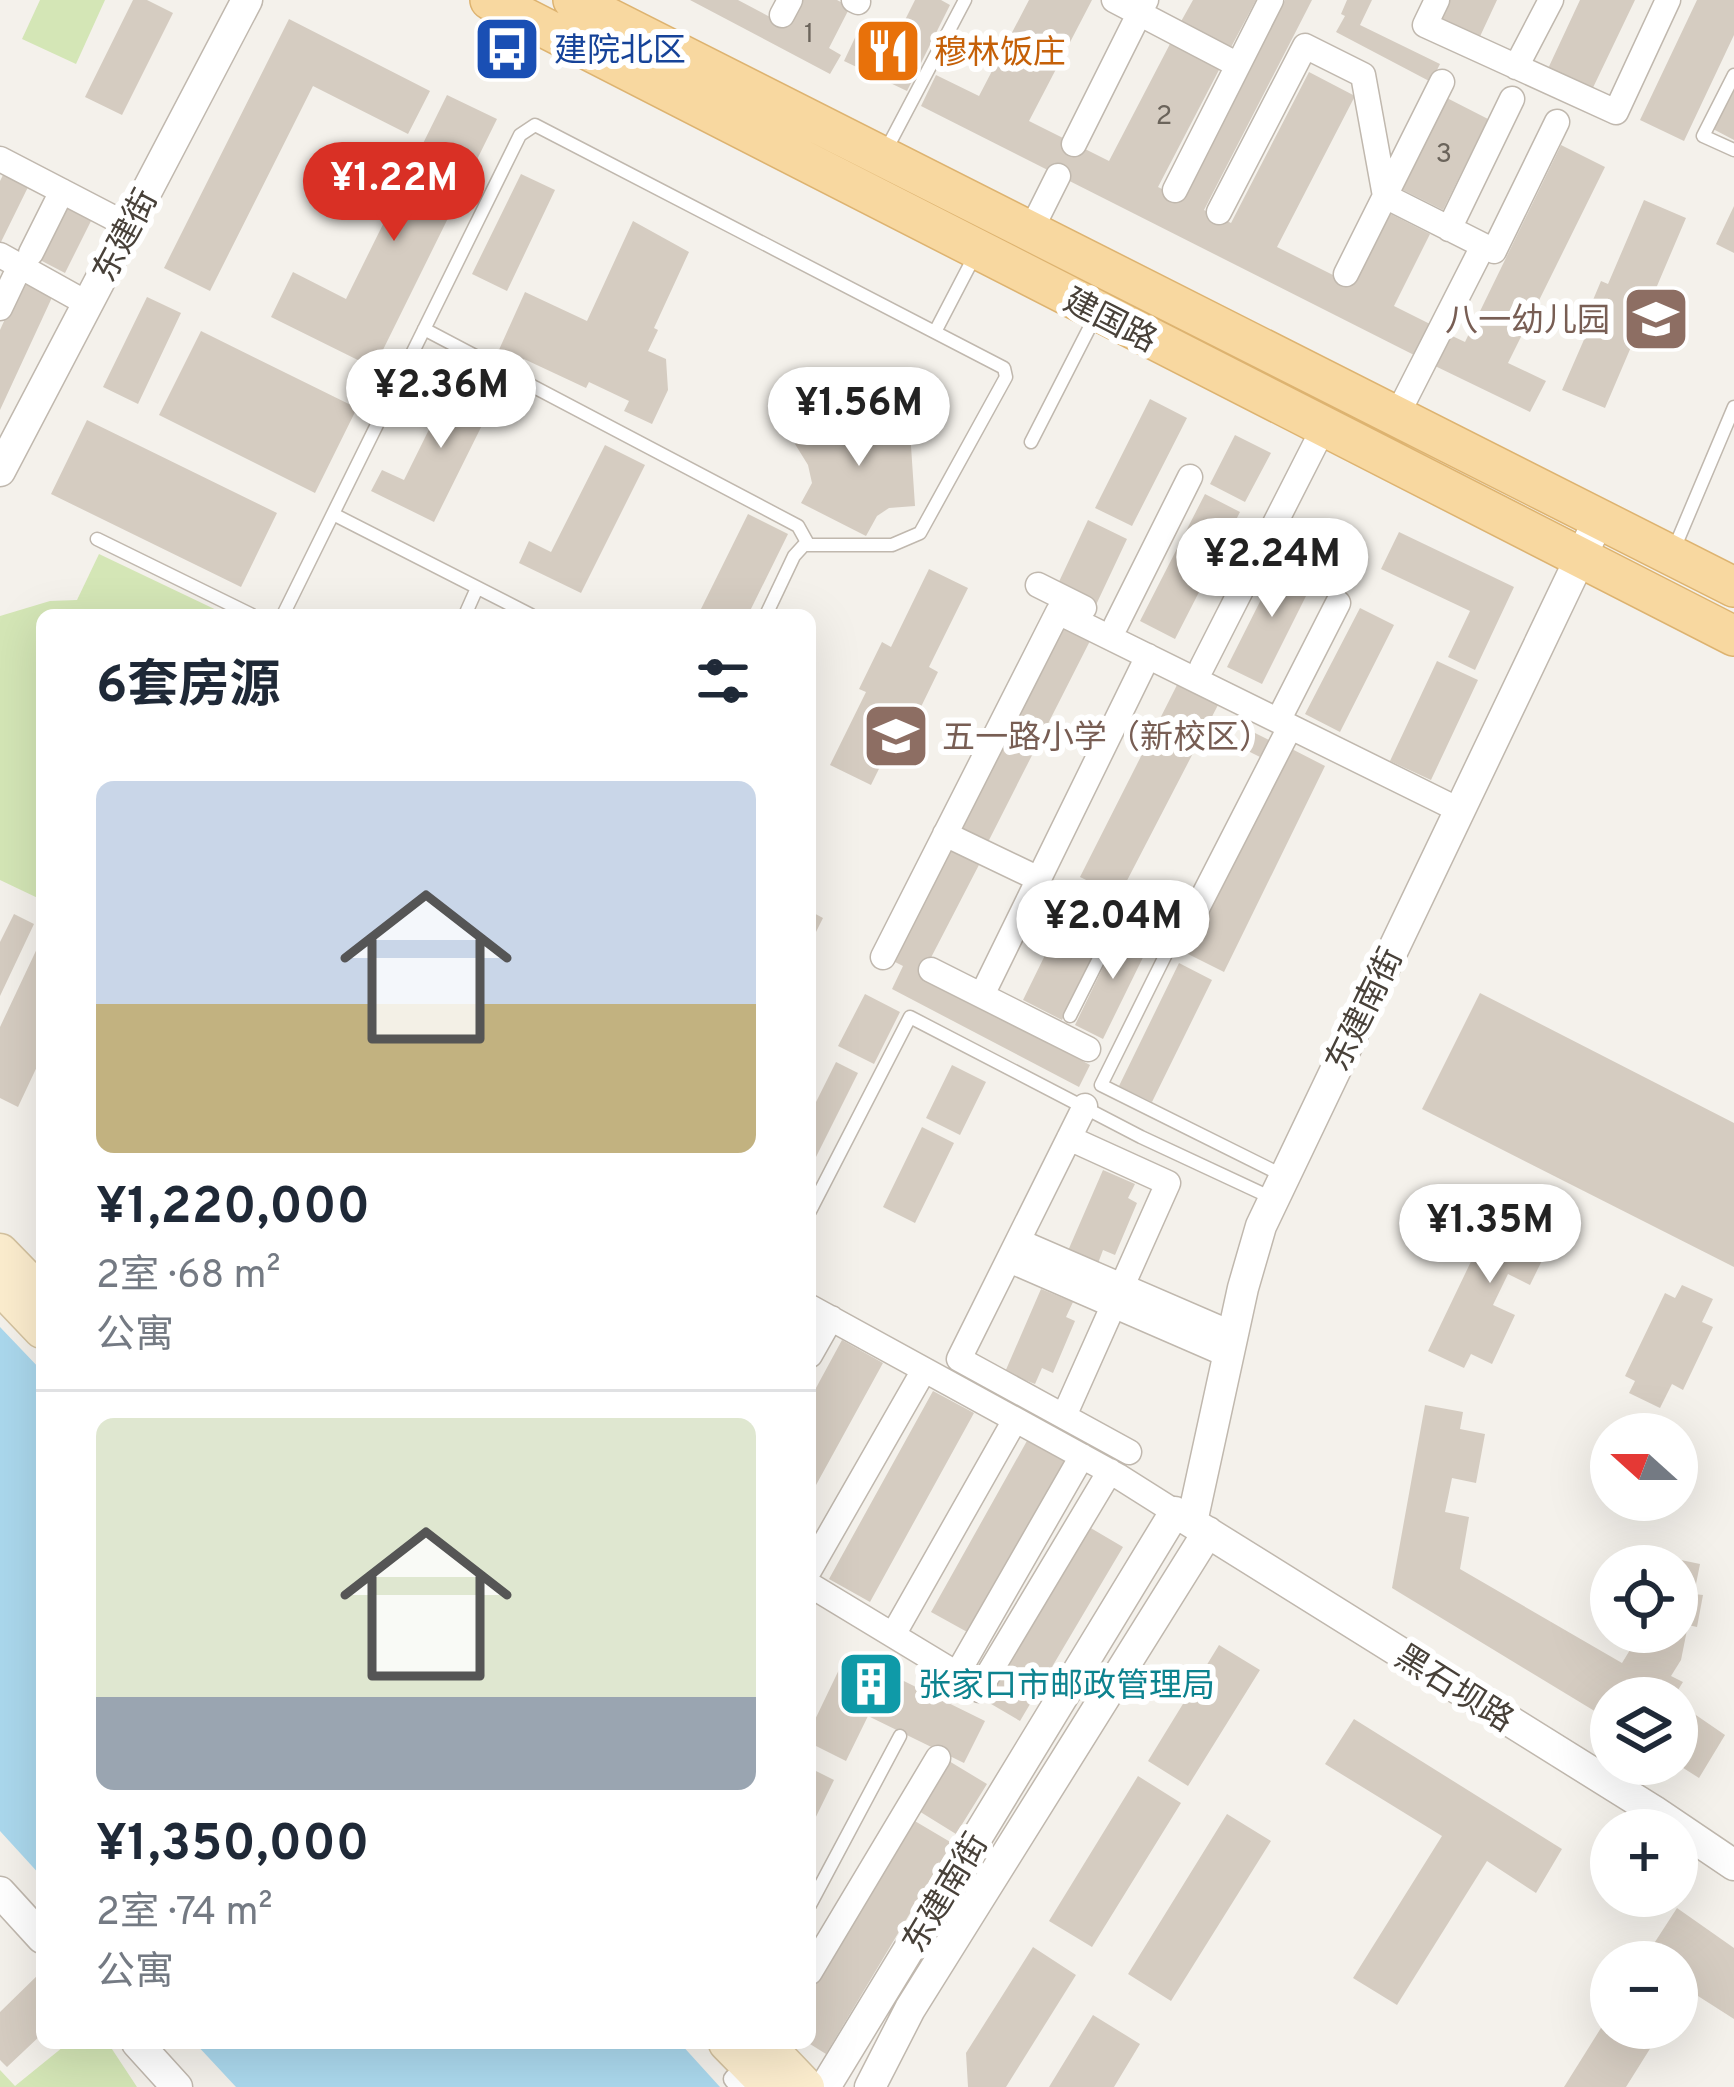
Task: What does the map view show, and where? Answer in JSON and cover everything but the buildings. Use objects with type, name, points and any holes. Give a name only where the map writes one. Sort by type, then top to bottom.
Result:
[{"type":"main road","name":"建国路","points":[[490,0],[1734,636]]},
{"type":"main road","name":"建国路","points":[[573,0],[627,12],[883,157],[1734,587]]},
{"type":"main road","points":[[994,260],[1013,223]]},
{"type":"main road","points":[[0,1252],[36,1289]]},
{"type":"main road","points":[[0,1286],[36,1324]]},
{"type":"main road","points":[[752,2062],[806,2087]]},
{"type":"street","points":[[1114,0],[1143,7],[1238,65]]},
{"type":"street","points":[[1175,190],[1271,0]]},
{"type":"street","points":[[1437,0],[1425,26],[1616,112],[1668,0]]},
{"type":"street","points":[[1516,67],[1551,0]]},
{"type":"street","name":"东建街","points":[[0,471],[9,433],[88,304],[244,1]]},
{"type":"street","points":[[1074,144],[1143,7]]},
{"type":"street","points":[[1220,212],[1305,46],[1363,75],[1384,196]]},
{"type":"street","points":[[1346,274],[1442,82]]},
{"type":"street","points":[[1449,229],[1512,99]]},
{"type":"street","points":[[1384,196],[1494,251],[1557,122]]},
{"type":"street","points":[[0,159],[129,226]]},
{"type":"street","points":[[1013,223],[1058,176]]},
{"type":"street","points":[[0,308],[17,258],[62,191]]},
{"type":"street","points":[[1396,417],[1483,246]]},
{"type":"street","points":[[17,258],[88,304]]},
{"type":"street","points":[[1202,667],[1324,427]]},
{"type":"street","points":[[1116,625],[1190,477]]},
{"type":"street","name":"东建南街","points":[[870,2087],[910,2009],[1192,1522],[1261,1226],[1599,518]]},
{"type":"street","points":[[1037,585],[1202,667],[1459,810]]},
{"type":"street","points":[[1187,928],[1338,602]]},
{"type":"street","points":[[883,957],[1058,611],[1148,656],[1382,758]]},
{"type":"street","points":[[982,995],[1148,656]]},
{"type":"street","points":[[945,834],[1039,880]]},
{"type":"street","points":[[932,970],[1088,1049]]},
{"type":"street","points":[[1085,1106],[959,1359],[1130,1451]]},
{"type":"street","points":[[1064,1416],[1168,1183],[1070,1138]]},
{"type":"street","points":[[1013,1251],[1230,1345]]},
{"type":"street","points":[[820,1312],[1192,1522]]},
{"type":"street","points":[[816,1559],[924,1370]]},
{"type":"street","points":[[893,1635],[1015,1420]]},
{"type":"street","points":[[816,1590],[957,1674],[1082,1456]]},
{"type":"street","points":[[979,1690],[1110,1472]]},
{"type":"street","name":"东建南街","points":[[825,2087],[1192,1522]]},
{"type":"street","name":"黑石坝路","points":[[1192,1522],[1654,1810],[1734,1865]]},
{"type":"street","points":[[816,1962],[938,1758]]},
{"type":"street","points":[[0,1892],[36,1931]]},
{"type":"street","points":[[142,2049],[176,2087]]},
{"type":"lane","points":[[883,157],[964,0]]},
{"type":"lane","points":[[1734,75],[1703,136],[1734,150]]},
{"type":"lane","points":[[286,609],[520,135],[535,125],[999,362],[1006,377],[920,533],[892,544],[808,544],[794,556],[769,609]]},
{"type":"lane","points":[[936,330],[994,260]]},
{"type":"lane","points":[[1031,442],[1097,312]]},
{"type":"lane","points":[[424,329],[798,526],[808,544]]},
{"type":"lane","points":[[1671,555],[1734,406]]},
{"type":"lane","points":[[333,514],[520,609]]},
{"type":"lane","points":[[97,539],[240,609]]},
{"type":"lane","points":[[467,609],[477,588]]},
{"type":"lane","points":[[1084,890],[1176,934],[1101,1085],[1278,1187]]},
{"type":"lane","points":[[1070,1016],[1124,909]]},
{"type":"lane","points":[[816,1199],[910,1017],[1085,1106],[1278,1187]]},
{"type":"lane","points":[[816,1894],[900,1736]]},
{"type":"green space","points":[[40,0],[105,0],[76,64],[22,39]]},
{"type":"green space","points":[[99,554],[214,609],[36,609],[36,897],[0,880],[0,616],[50,601],[77,600]]},
{"type":"green space","points":[[61,2049],[112,2049],[137,2087],[0,2087],[0,2070],[15,2086]]},
{"type":"water","points":[[0,1327],[36,1365],[36,1870],[0,1831]]},
{"type":"water","points":[[201,2049],[685,2049],[720,2087],[236,2087]]},
{"type":"place","name":"建院北区","points":[[507,49]]},
{"type":"place","name":"穆林饭庄","points":[[888,51]]},
{"type":"place","name":"八一幼儿园","points":[[1656,319]]},
{"type":"place","name":"五一路小学（新校区）","points":[[896,736]]},
{"type":"place","name":"张家口市邮政管理局","points":[[871,1684]]}]
